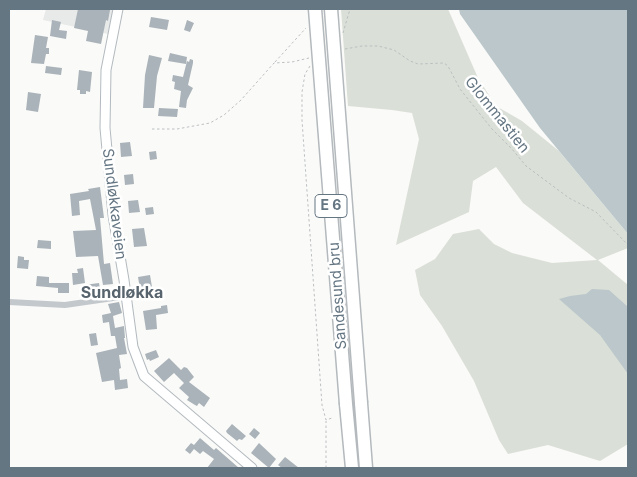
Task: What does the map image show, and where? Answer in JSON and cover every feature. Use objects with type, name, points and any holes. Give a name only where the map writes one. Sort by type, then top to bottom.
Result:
[{"type":"highway","name":"Sandesund bru","points":[[315,9],[352,468]]},
{"type":"highway","name":"Sandesund bru","points":[[331,9],[366,468]]},
{"type":"main road","name":"Sundløkkaveien","points":[[118,9],[106,70],[105,128],[113,215],[127,296],[133,347],[144,376],[252,468]]},
{"type":"street","points":[[9,302],[65,305],[127,296]]},
{"type":"path","points":[[343,36],[350,9]]},
{"type":"path","points":[[152,128],[177,129],[210,123],[224,115],[241,100],[310,24]]},
{"type":"path","name":"Glommastien","points":[[343,50],[362,46],[378,46],[394,50],[418,64],[444,63],[448,66],[460,89],[492,129],[526,166],[569,198],[596,212],[628,244]]},
{"type":"path","points":[[274,63],[292,62],[308,58]]},
{"type":"path","points":[[312,63],[305,74],[302,92],[302,120],[322,405],[326,420],[326,468]]},
{"type":"path","points":[[326,420],[332,418]]},
{"type":"shaded area","points":[[46,9],[118,9],[113,35],[43,20]]},
{"type":"shaded area","points":[[341,9],[448,9],[478,78],[496,106],[522,121],[559,151],[628,234],[628,248],[598,260],[628,285],[628,444],[600,461],[548,445],[508,454],[499,440],[474,381],[442,326],[420,295],[415,270],[435,259],[453,234],[479,229],[494,244],[512,253],[552,263],[597,260],[523,203],[496,167],[473,181],[469,212],[396,245],[419,139],[412,113],[348,106]]},
{"type":"shaded area","points":[[459,9],[628,9],[628,234],[540,128],[460,14]]},
{"type":"shaded area","points":[[592,289],[609,290],[628,307],[628,374],[600,335],[559,299],[586,294]]},
{"type":"building","points":[[78,9],[110,10],[101,44],[86,41],[88,31],[74,28]]},
{"type":"building","points":[[151,17],[169,20],[167,30],[149,27]]},
{"type":"building","points":[[52,20],[61,22],[59,30],[67,31],[66,39],[50,36]]},
{"type":"building","points":[[187,20],[194,23],[190,32],[184,30]]},
{"type":"building","points":[[35,35],[48,37],[46,48],[49,48],[49,54],[46,54],[44,64],[31,63]]},
{"type":"building","points":[[170,53],[187,57],[186,64],[168,61]]},
{"type":"building","points":[[149,55],[162,58],[157,76],[154,108],[143,108],[145,75]]},
{"type":"building","points":[[190,59],[193,60],[193,63],[188,85],[193,88],[187,100],[186,108],[179,107],[181,91],[174,89],[173,75],[183,77],[187,61],[189,62]]},
{"type":"building","points":[[46,66],[62,68],[61,75],[45,73]]},
{"type":"building","points":[[79,70],[92,72],[90,92],[86,91],[86,94],[80,94],[80,90],[77,90]]},
{"type":"building","points":[[28,92],[41,94],[38,112],[26,110]]},
{"type":"building","points":[[159,108],[178,109],[177,117],[158,116]]},
{"type":"building","points":[[130,142],[132,156],[121,157],[120,143]]},
{"type":"building","points":[[156,151],[157,159],[150,160],[149,152]]},
{"type":"building","points":[[133,174],[134,184],[125,185],[124,175]]},
{"type":"building","points":[[100,187],[104,218],[100,218],[104,264],[110,263],[113,284],[103,285],[98,256],[76,257],[73,231],[96,230],[90,199],[79,201],[80,215],[72,216],[70,194]]},
{"type":"building","points":[[138,200],[140,212],[129,213],[128,201]]},
{"type":"building","points":[[153,207],[154,214],[146,215],[145,208]]},
{"type":"building","points":[[144,228],[147,246],[134,247],[132,229]]},
{"type":"building","points":[[38,240],[51,241],[51,249],[37,248]]},
{"type":"building","points":[[18,256],[24,257],[24,260],[29,260],[28,269],[17,268]]},
{"type":"building","points":[[83,268],[85,283],[73,285],[72,273],[78,273],[77,269]]},
{"type":"building","points":[[150,275],[153,293],[141,295],[138,277]]},
{"type":"building","points":[[37,276],[49,277],[49,283],[69,283],[69,293],[58,293],[58,288],[36,286]]},
{"type":"building","points":[[99,283],[101,295],[86,297],[84,285]]},
{"type":"building","points":[[119,302],[122,313],[113,316],[115,328],[124,326],[127,354],[119,355],[121,368],[119,369],[120,380],[127,379],[128,388],[115,390],[114,380],[102,382],[96,353],[117,348],[115,336],[111,336],[109,322],[103,323],[102,315],[111,313],[108,304]]},
{"type":"building","points":[[167,305],[168,313],[156,315],[157,329],[146,330],[143,311]]},
{"type":"building","points":[[96,333],[98,345],[91,346],[89,334]]},
{"type":"building","points":[[156,350],[159,357],[150,361],[149,359],[147,360],[145,354]]},
{"type":"building","points":[[169,358],[181,370],[184,367],[187,368],[194,377],[189,382],[210,398],[204,407],[199,403],[197,406],[187,400],[189,397],[179,388],[184,383],[174,373],[164,382],[154,371]]},
{"type":"building","points":[[232,424],[246,436],[242,440],[239,439],[237,441],[227,433],[226,431]]},
{"type":"building","points":[[254,428],[260,433],[255,439],[249,434]]},
{"type":"building","points":[[200,438],[214,450],[216,448],[239,468],[207,468],[214,459],[203,451],[200,454],[194,449],[190,454],[185,450],[191,443],[194,445]]},
{"type":"building","points":[[259,443],[276,459],[269,468],[251,453]]},
{"type":"building","points":[[285,457],[299,468],[282,468],[278,465]]},
{"type":"district","name":"Sundløkka","points":[[122,293]]}]
